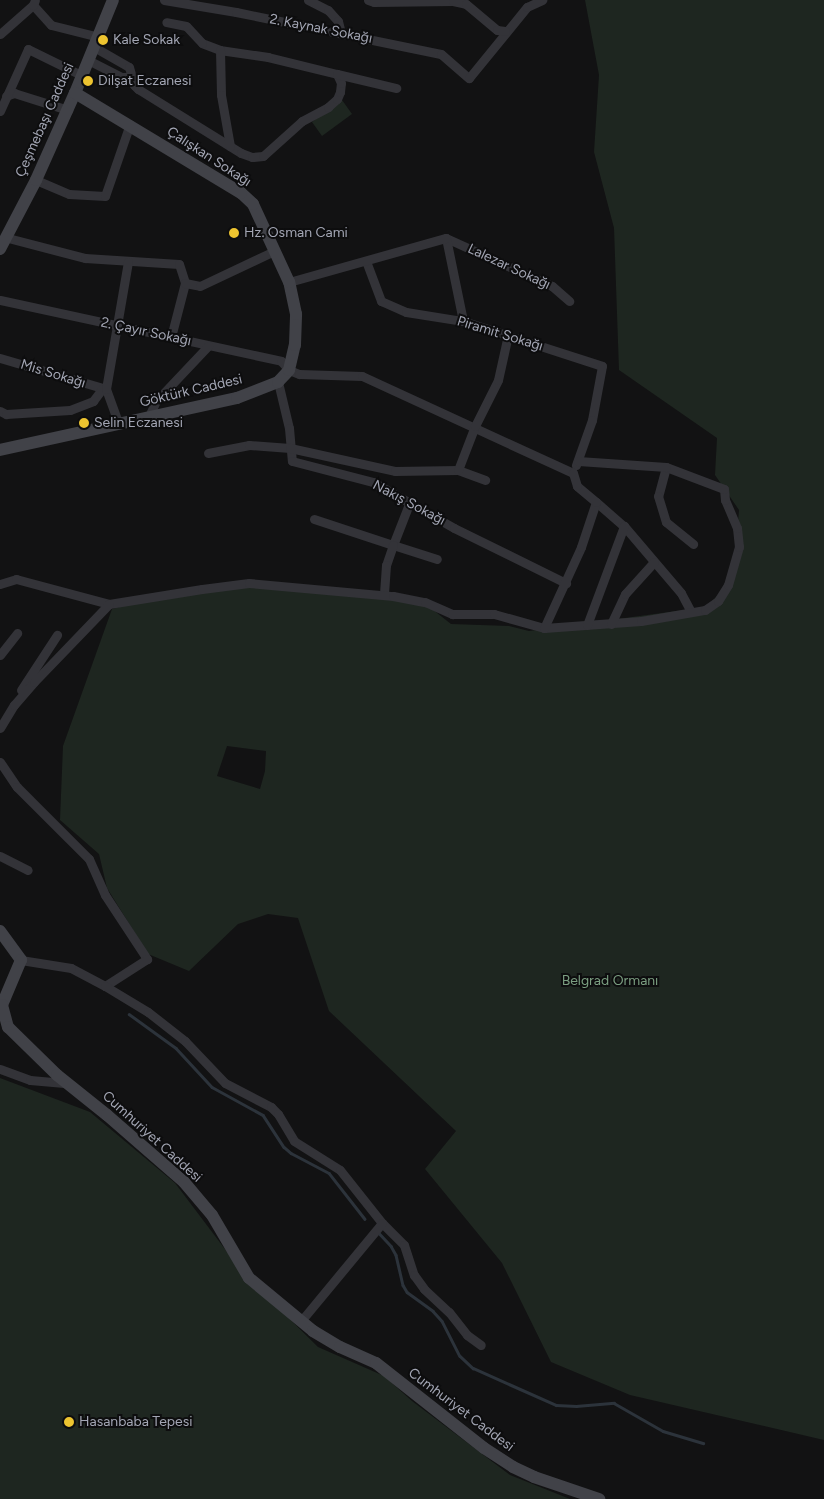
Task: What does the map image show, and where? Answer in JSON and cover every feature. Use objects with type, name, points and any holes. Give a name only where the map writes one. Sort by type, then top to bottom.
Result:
[{"type":"main road","name":"Çeşmebaşı Caddesi","points":[[0,249],[8,238],[68,110],[113,0]]},
{"type":"main road","name":"Çalışkan Sokağı","points":[[75,93],[130,124],[241,193],[253,204],[260,215],[289,282],[296,314],[295,345],[289,370]]},
{"type":"main road","name":"Göktürk Caddesi","points":[[0,450],[118,422],[237,398],[278,382],[289,370]]},
{"type":"main road","points":[[0,932],[21,960]]},
{"type":"main road","name":"Cumhuriyet Caddesi","points":[[21,960],[1,1004],[8,1027],[67,1083],[184,1182],[212,1215],[250,1278],[301,1321],[340,1347],[376,1363],[476,1443],[512,1467],[534,1477],[583,1492],[599,1499]]},
{"type":"street","name":"2. Kaynak Sokağı","points":[[164,0],[441,54],[469,78],[505,32]]},
{"type":"street","points":[[308,0],[328,10],[338,21],[341,33]]},
{"type":"street","points":[[368,0],[374,2],[460,2],[466,4],[497,30],[505,32],[526,7],[542,0]]},
{"type":"street","points":[[519,0],[526,7]]},
{"type":"street","points":[[0,34],[34,2],[51,24],[96,42],[129,67],[131,77],[138,90],[230,146],[252,157],[263,156],[302,121],[328,107],[337,99],[341,83],[337,74]]},
{"type":"street","points":[[166,22],[186,26],[202,43],[220,50],[268,57],[396,88]]},
{"type":"street","points":[[0,111],[3,96],[28,49],[81,76]]},
{"type":"street","points":[[220,50],[221,95],[230,146]]},
{"type":"street","points":[[88,60],[122,77],[131,77]]},
{"type":"street","points":[[3,96],[14,92],[68,110]]},
{"type":"street","points":[[36,180],[70,194],[105,196],[130,124]]},
{"type":"street","points":[[8,238],[84,258],[179,264],[185,283],[171,337]]},
{"type":"street","points":[[289,282],[446,238],[463,320]]},
{"type":"street","name":"Lalezar Sokağı","points":[[446,238],[552,286],[569,301]]},
{"type":"street","points":[[185,283],[200,286],[274,251]]},
{"type":"street","name":"Piramit Sokağı","points":[[366,261],[381,301],[406,312],[463,320],[602,366],[592,420],[578,461]]},
{"type":"street","points":[[0,411],[6,414],[70,410],[93,401],[104,389],[118,326],[128,262]]},
{"type":"street","name":"2. Çayır Sokağı","points":[[0,300],[281,361],[289,370]]},
{"type":"street","points":[[458,470],[475,426],[498,380],[508,335]]},
{"type":"street","points":[[148,416],[156,401],[208,346]]},
{"type":"street","name":"Mis Sokağı","points":[[0,358],[104,389]]},
{"type":"street","points":[[289,370],[299,374],[362,376],[573,472]]},
{"type":"street","points":[[278,382],[289,428],[290,448]]},
{"type":"street","points":[[104,389],[118,422]]},
{"type":"street","points":[[208,453],[249,445],[290,448],[395,471],[458,470],[485,480]]},
{"type":"street","name":"Nakış Sokağı","points":[[290,448],[292,461],[373,482],[409,504],[566,583]]},
{"type":"street","points":[[0,584],[16,579],[109,604],[250,583],[384,595],[425,602],[452,614],[494,614],[544,628],[611,624],[691,612],[712,606],[724,594],[737,557],[738,537],[725,500],[724,489],[666,467],[578,461],[573,472],[577,486],[624,526],[681,593],[691,612]]},
{"type":"street","points":[[666,467],[658,496],[666,522],[693,544]]},
{"type":"street","points":[[544,628],[581,547],[596,502]]},
{"type":"street","points":[[384,595],[386,565],[409,504]]},
{"type":"street","points":[[314,519],[437,559]]},
{"type":"street","points":[[587,625],[624,526]]},
{"type":"street","points":[[611,624],[625,594],[654,562]]},
{"type":"street","points":[[0,728],[14,705],[34,682],[109,604]]},
{"type":"street","points":[[0,654],[17,633]]},
{"type":"street","points":[[0,721],[57,634]]},
{"type":"street","points":[[0,762],[17,787],[90,859],[105,895],[147,959],[105,986]]},
{"type":"street","points":[[0,856],[28,870]]},
{"type":"street","points":[[21,960],[71,968],[105,986],[148,1012],[185,1041],[225,1083],[271,1107],[278,1114],[294,1141],[340,1170],[382,1223],[404,1245],[414,1274],[421,1285],[449,1312],[467,1335],[481,1345]]},
{"type":"street","points":[[0,1069],[30,1080],[67,1083]]},
{"type":"street","points":[[301,1321],[382,1223]]},
{"type":"green space","name":"Belgrad Ormanı","points":[[585,0],[824,0],[824,1440],[630,1395],[551,1362],[502,1263],[425,1169],[456,1131],[329,1011],[298,918],[268,914],[238,924],[189,971],[148,954],[107,888],[99,854],[60,820],[63,746],[112,609],[173,593],[253,586],[373,594],[427,605],[451,624],[509,626],[529,631],[706,607],[724,589],[736,547],[739,510],[715,475],[717,438],[619,370],[614,228],[594,152],[599,75]],"holes":[[[227,746],[266,751],[265,771],[260,789],[217,776]]]},
{"type":"green space","points":[[342,100],[352,114],[322,136],[312,122]]},
{"type":"green space","points":[[0,1078],[90,1112],[175,1183],[243,1273],[318,1347],[384,1376],[412,1401],[510,1475],[570,1499],[0,1499]]},
{"type":"waterway","points":[[129,1014],[176,1048],[212,1087],[263,1115],[284,1147],[291,1153],[329,1173],[365,1219]]},
{"type":"waterway","points":[[379,1233],[391,1246],[396,1255],[403,1285],[407,1292],[433,1311],[442,1321],[460,1356],[473,1368],[556,1405],[576,1406],[614,1403],[663,1431],[703,1443]]},
{"type":"place","name":"Kale Sokak","points":[[103,40]]},
{"type":"place","name":"Dilşat Eczanesi","points":[[88,81]]},
{"type":"place","name":"Hz. Osman Cami","points":[[234,233]]},
{"type":"place","name":"Selin Eczanesi","points":[[84,423]]},
{"type":"place","name":"Hasanbaba Tepesi","points":[[69,1422]]}]
